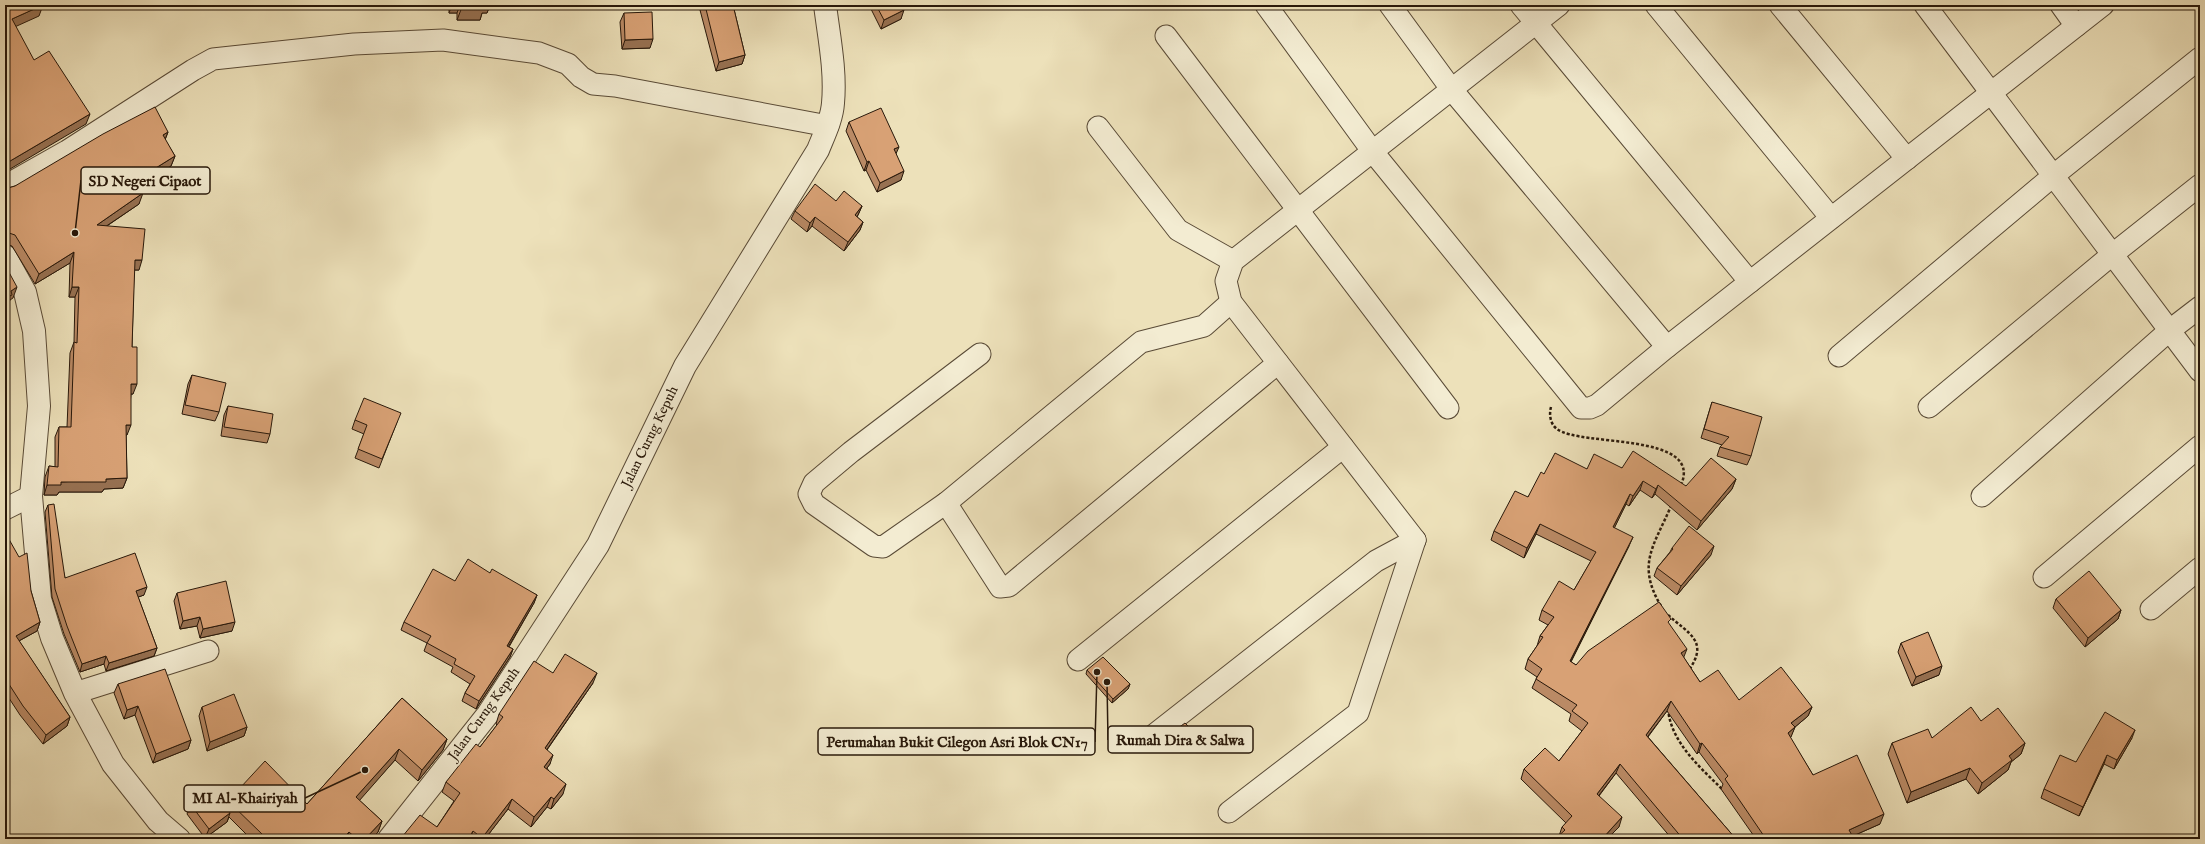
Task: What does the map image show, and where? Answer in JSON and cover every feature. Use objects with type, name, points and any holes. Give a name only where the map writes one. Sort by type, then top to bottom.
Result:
[{"type":"street","name":"Jalan Curug Kepuh","points":[[389,839],[488,714],[598,545],[686,366],[818,150],[828,126],[833,104],[834,77],[825,5]]},
{"type":"street","points":[[1266,5],[1373,152],[1581,408],[1590,408],[1597,405],[1667,347],[2103,5]]},
{"type":"street","points":[[1390,5],[1452,90],[1667,347]]},
{"type":"street","points":[[1521,5],[1535,24],[1750,282]]},
{"type":"street","points":[[1415,540],[1231,302],[1226,281],[1233,261],[1298,212],[1559,5]]},
{"type":"street","points":[[1656,5],[1831,218]]},
{"type":"street","points":[[1780,5],[1907,159]]},
{"type":"street","points":[[1925,5],[2200,371]]},
{"type":"street","points":[[2061,5],[2076,26]]},
{"type":"street","points":[[1166,36],[1448,408]]},
{"type":"street","points":[[5,186],[67,151],[186,74],[213,59],[354,44],[443,40],[539,53],[568,64],[581,77],[593,84],[615,86],[828,126]]},
{"type":"street","points":[[1839,356],[2053,176],[2200,58]]},
{"type":"street","points":[[1098,127],[1178,230],[1233,261]]},
{"type":"street","points":[[1929,407],[2113,254],[2200,186]]},
{"type":"street","points":[[5,256],[25,292],[34,331],[39,406],[31,496],[40,599],[52,638],[76,693],[113,764],[158,821],[179,839]]},
{"type":"street","points":[[980,354],[851,452],[814,483],[809,494],[814,504],[874,546],[882,548],[946,503],[1141,342],[1204,326],[1231,302]]},
{"type":"street","points":[[1982,496],[2170,330],[2200,307]]},
{"type":"street","points":[[946,503],[1000,587],[1004,588],[1278,363]]},
{"type":"street","points":[[2044,577],[2200,446]]},
{"type":"street","points":[[1078,660],[1343,447]]},
{"type":"street","points":[[5,509],[31,496]]},
{"type":"street","points":[[1150,738],[1376,561],[1415,540]]},
{"type":"street","points":[[1229,812],[1358,713],[1415,540]]},
{"type":"street","points":[[2150,608],[2200,568]]},
{"type":"street","points":[[76,693],[208,651]]},
{"type":"path","points":[[1562,385],[1555,398],[1550,414],[1552,422],[1557,430],[1572,435],[1642,445],[1672,455],[1682,463],[1684,469],[1680,488]]},
{"type":"path","points":[[1662,607],[1648,577],[1648,562],[1674,501]]},
{"type":"path","points":[[1666,614],[1695,640],[1699,648],[1696,658],[1688,672]]},
{"type":"path","points":[[1668,705],[1673,730],[1680,742],[1701,768],[1728,795]]},
{"type":"building","points":[[5,5],[43,5],[12,19],[34,60],[49,51],[90,114],[5,164]]},
{"type":"building","points":[[462,5],[485,5],[484,7],[462,7]]},
{"type":"building","points":[[705,5],[733,5],[745,55],[719,62]]},
{"type":"building","points":[[876,5],[902,5],[904,10],[884,20]]},
{"type":"building","points":[[652,12],[653,39],[625,40],[624,13]]},
{"type":"building","points":[[155,107],[168,132],[163,135],[175,156],[135,181],[143,193],[97,225],[145,229],[142,260],[135,260],[132,347],[137,347],[137,384],[131,384],[131,425],[126,425],[127,478],[106,479],[106,482],[61,482],[61,485],[47,485],[49,466],[58,467],[59,427],[71,427],[74,342],[77,343],[79,287],[72,287],[74,252],[39,274],[15,235],[9,233],[5,235],[5,186],[8,188],[15,186],[103,134]]},
{"type":"building","points":[[881,108],[899,147],[894,149],[904,171],[880,183],[869,161],[867,162],[849,122]]},
{"type":"building","points":[[815,184],[836,201],[844,191],[862,206],[855,215],[863,222],[848,242],[815,217],[810,223],[795,211]]},
{"type":"building","points":[[5,265],[17,287],[11,291],[12,295],[5,298]]},
{"type":"building","points":[[192,375],[226,383],[219,412],[185,405]]},
{"type":"building","points":[[364,398],[401,413],[382,459],[358,449],[367,425],[355,420]]},
{"type":"building","points":[[1712,402],[1762,417],[1751,456],[1720,447],[1729,437],[1704,429]]},
{"type":"building","points":[[228,406],[273,414],[270,434],[224,427]]},
{"type":"building","points":[[1633,451],[1686,486],[1711,458],[1736,479],[1701,521],[1658,485],[1656,489],[1643,481],[1633,496],[1630,494],[1613,527],[1633,537],[1570,661],[1576,665],[1588,651],[1659,602],[1671,619],[1668,622],[1687,649],[1681,653],[1700,682],[1718,670],[1739,700],[1781,667],[1812,707],[1791,723],[1795,727],[1788,733],[1813,775],[1857,755],[1884,814],[1849,830],[1854,839],[1766,839],[1725,779],[1728,776],[1702,743],[1700,744],[1671,701],[1646,735],[1736,839],[1683,839],[1620,764],[1597,794],[1622,817],[1602,839],[1555,839],[1565,830],[1562,827],[1572,816],[1524,769],[1545,748],[1559,761],[1588,723],[1572,711],[1577,705],[1536,679],[1542,669],[1528,659],[1543,637],[1540,636],[1554,617],[1542,610],[1559,581],[1574,590],[1596,552],[1540,524],[1527,548],[1494,531],[1515,491],[1528,497],[1541,472],[1544,474],[1555,453],[1587,469],[1594,454],[1622,468]]},
{"type":"building","points":[[54,504],[65,578],[135,553],[147,587],[136,591],[157,648],[109,663],[106,656],[82,664],[67,626],[55,589],[48,505]]},
{"type":"building","points":[[1689,526],[1714,546],[1681,586],[1657,568],[1673,549],[1672,548]]},
{"type":"building","points":[[6,534],[19,557],[27,553],[31,591],[40,622],[16,636],[70,717],[46,735],[23,706],[5,678]]},
{"type":"building","points":[[468,559],[490,573],[492,569],[537,595],[507,646],[513,649],[479,701],[465,693],[475,676],[454,664],[456,659],[427,643],[431,636],[404,622],[433,569],[455,581]]},
{"type":"building","points":[[2089,571],[2121,610],[2088,638],[2056,599]]},
{"type":"building","points":[[226,581],[235,622],[203,629],[200,617],[183,621],[177,593]]},
{"type":"building","points":[[1928,632],[1942,666],[1916,677],[1901,643]]},
{"type":"building","points":[[565,654],[597,673],[545,748],[553,755],[544,767],[566,784],[554,799],[551,797],[534,817],[512,799],[482,838],[473,831],[468,839],[399,839],[420,815],[437,827],[460,793],[446,782],[476,744],[480,747],[503,717],[499,714],[534,661],[553,673]]},
{"type":"building","points":[[1103,657],[1130,684],[1113,699],[1087,670]]},
{"type":"building","points":[[165,669],[191,740],[156,754],[138,706],[127,710],[118,684]]},
{"type":"building","points":[[234,694],[247,727],[210,742],[202,707]]},
{"type":"building","points":[[402,698],[447,739],[422,770],[399,749],[356,797],[382,821],[365,839],[357,839],[349,832],[342,839],[332,839],[330,837],[328,839],[259,839],[263,835],[228,801],[265,761],[307,804]]},
{"type":"building","points":[[1971,707],[1981,721],[1998,708],[2025,743],[2009,756],[2012,760],[1982,783],[1970,768],[1911,792],[1892,743],[1928,729],[1932,738]]},
{"type":"building","points":[[2105,712],[2135,730],[2117,760],[2107,755],[2083,807],[2044,789],[2060,755],[2076,762]]},
{"type":"building","points":[[1185,723],[1193,731],[1178,744],[1170,734]]},
{"type":"building","points":[[212,789],[230,813],[209,829],[191,805]]},
{"type":"place","name":"SD Negeri Cipaot","points":[[75,233]]},
{"type":"place","name":"Perumahan Bukit Cilegon Asri Blok CN17","points":[[1097,672]]},
{"type":"place","name":"Rumah Dira & Salwa","points":[[1107,682]]},
{"type":"place","name":"MI Al-Khairiyah","points":[[365,770]]}]
